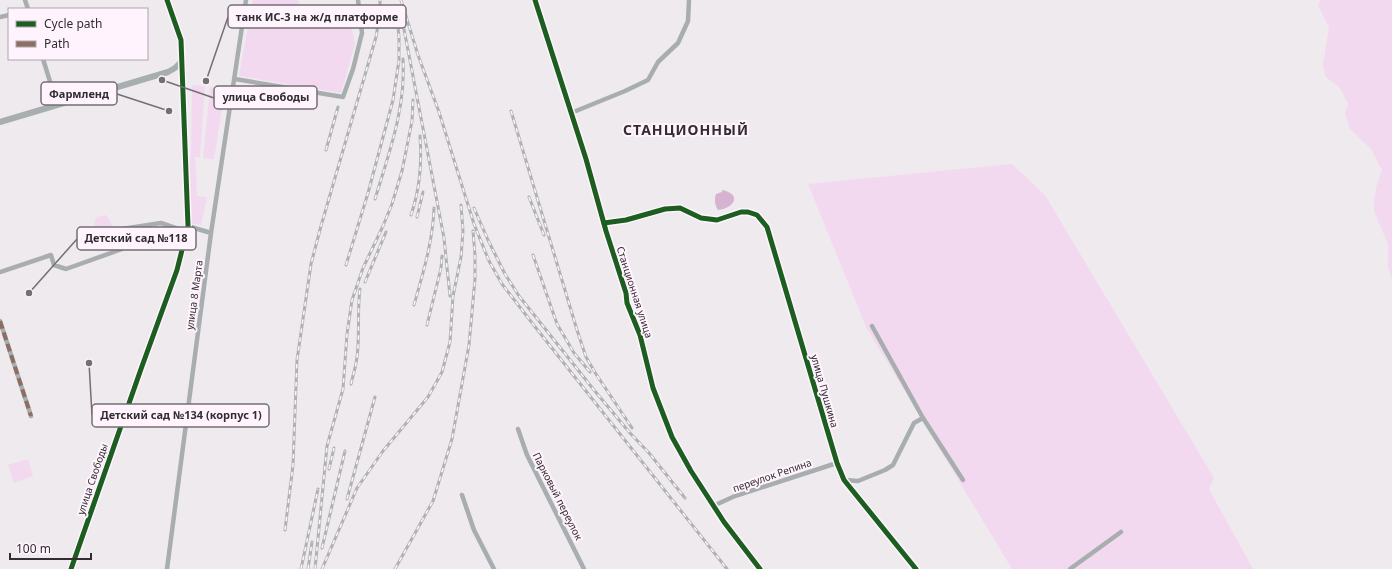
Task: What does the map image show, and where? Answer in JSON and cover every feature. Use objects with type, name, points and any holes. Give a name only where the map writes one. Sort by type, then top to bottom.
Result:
[{"type":"street","name":"улица Свободы","points":[[71,569],[177,270],[187,229],[181,40],[167,0]]},
{"type":"street","name":"улица 8 Марта","points":[[167,569],[211,233],[246,0]]},
{"type":"street","points":[[235,79],[343,98],[353,69],[362,33],[358,0]]},
{"type":"street","name":"Станционная улица","points":[[535,0],[626,293],[627,303],[640,335],[653,388],[672,437],[713,506],[760,569]]},
{"type":"street","points":[[571,113],[626,92],[648,80],[658,62],[678,43],[688,21],[689,0]]},
{"type":"street","points":[[43,60],[57,104]]},
{"type":"street","points":[[0,122],[168,72],[176,68],[181,62]]},
{"type":"street","name":"улица Пушкина","points":[[604,222],[626,220],[665,209],[680,208],[702,218],[717,220],[741,212],[748,212],[757,215],[767,227],[837,463],[844,480],[916,569]]},
{"type":"street","points":[[0,272],[51,255],[54,265],[66,269],[122,249],[122,229],[161,223],[211,233]]},
{"type":"street","points":[[0,321],[31,416]]},
{"type":"street","points":[[872,326],[923,418],[963,480]]},
{"type":"street","points":[[844,480],[858,481],[885,470],[893,465],[914,423],[923,418]]},
{"type":"street","name":"Парковый переулок","points":[[518,429],[527,455],[584,569]]},
{"type":"street","name":"переулок Репина","points":[[713,506],[735,496],[837,463]]},
{"type":"street","points":[[462,495],[474,530],[494,569]]},
{"type":"street","points":[[1070,569],[1121,532]]},
{"type":"shaded area","points":[[253,0],[298,0],[305,24],[349,14],[355,44],[341,93],[239,76]]},
{"type":"shaded area","points":[[1321,0],[1392,0],[1392,280],[1388,266],[1388,244],[1374,211],[1377,184],[1382,170],[1371,149],[1350,129],[1345,113],[1348,104],[1340,88],[1325,76],[1323,64],[1329,28],[1318,5]]},
{"type":"shaded area","points":[[192,85],[205,86],[200,157],[195,157],[197,196],[207,197],[201,225],[190,223],[187,157],[191,156]]},
{"type":"shaded area","points":[[210,87],[225,88],[214,159],[203,158]]},
{"type":"shaded area","points":[[1012,164],[1045,195],[1214,478],[1209,489],[1253,569],[1012,569],[866,327],[808,184]]},
{"type":"shaded area","points":[[722,190],[732,195],[734,201],[729,207],[718,210],[715,202],[715,196],[716,194],[722,192]]},
{"type":"shaded area","points":[[105,215],[112,224],[116,238],[115,245],[106,249],[100,244],[94,223],[97,217]]},
{"type":"shaded area","points":[[28,459],[33,476],[14,483],[8,465]]},
{"type":"railway","points":[[285,530],[293,465],[297,360],[311,264],[376,37],[380,13],[380,0]]},
{"type":"railway","points":[[401,0],[418,55],[439,112],[474,224],[489,261],[502,284],[727,569]]},
{"type":"railway","points":[[346,265],[368,193],[393,100],[399,60],[399,37],[396,9]]},
{"type":"railway","points":[[403,24],[444,238],[450,296]]},
{"type":"railway","points":[[375,199],[391,147],[399,113],[402,95],[403,59]]},
{"type":"railway","points":[[315,569],[327,446],[343,389],[347,334],[352,300],[363,268],[392,204],[402,171],[412,121],[413,100]]},
{"type":"railway","points":[[326,150],[338,107]]},
{"type":"railway","points":[[511,111],[586,357],[632,428]]},
{"type":"railway","points":[[411,215],[420,176],[420,136]]},
{"type":"railway","points":[[417,217],[423,192]]},
{"type":"railway","points":[[529,197],[544,235]]},
{"type":"railway","points":[[322,569],[357,488],[383,451],[428,397],[442,372],[450,342],[453,296],[461,257],[463,231],[461,205]]},
{"type":"railway","points":[[414,305],[430,245],[434,208]]},
{"type":"railway","points":[[474,208],[505,274],[519,296],[594,390],[649,453],[685,498]]},
{"type":"railway","points":[[395,569],[433,501],[452,439],[469,345],[475,279],[473,231]]},
{"type":"railway","points":[[365,282],[386,232]]},
{"type":"railway","points":[[533,255],[557,324],[574,353],[590,372]]},
{"type":"railway","points":[[427,325],[441,268],[442,256]]},
{"type":"railway","points":[[351,384],[358,348],[360,289]]},
{"type":"railway","points":[[347,499],[375,397]]},
{"type":"railway","points":[[329,469],[334,448]]},
{"type":"railway","points":[[322,548],[345,451]]},
{"type":"railway","points":[[301,569],[318,489]]},
{"type":"railway","points":[[308,569],[312,542]]},
{"type":"marked path","points":[[0,321],[31,416]]},
{"type":"cycle path","points":[[71,569],[177,270],[188,226],[181,40],[167,0]]},
{"type":"cycle path","points":[[535,0],[586,159],[606,231],[626,293],[627,303],[640,335],[653,388],[672,437],[691,471],[724,522],[760,569]]},
{"type":"cycle path","points":[[604,223],[626,220],[665,209],[680,208],[701,218],[717,220],[741,212],[748,212],[757,215],[767,227],[837,463],[844,480],[916,569]]},
{"type":"place","name":"улица Свободы","points":[[162,80]]},
{"type":"place","name":"танк ИС-3 на ж/д платформе","points":[[206,81]]},
{"type":"place","name":"Фармленд","points":[[169,111]]},
{"type":"place","name":"Детский сад №118","points":[[29,293]]},
{"type":"place","name":"Детский сад №134 (корпус 1)","points":[[89,363]]},
{"type":"district","name":"СТАНЦИОННЫЙ","points":[[686,129]]}]
